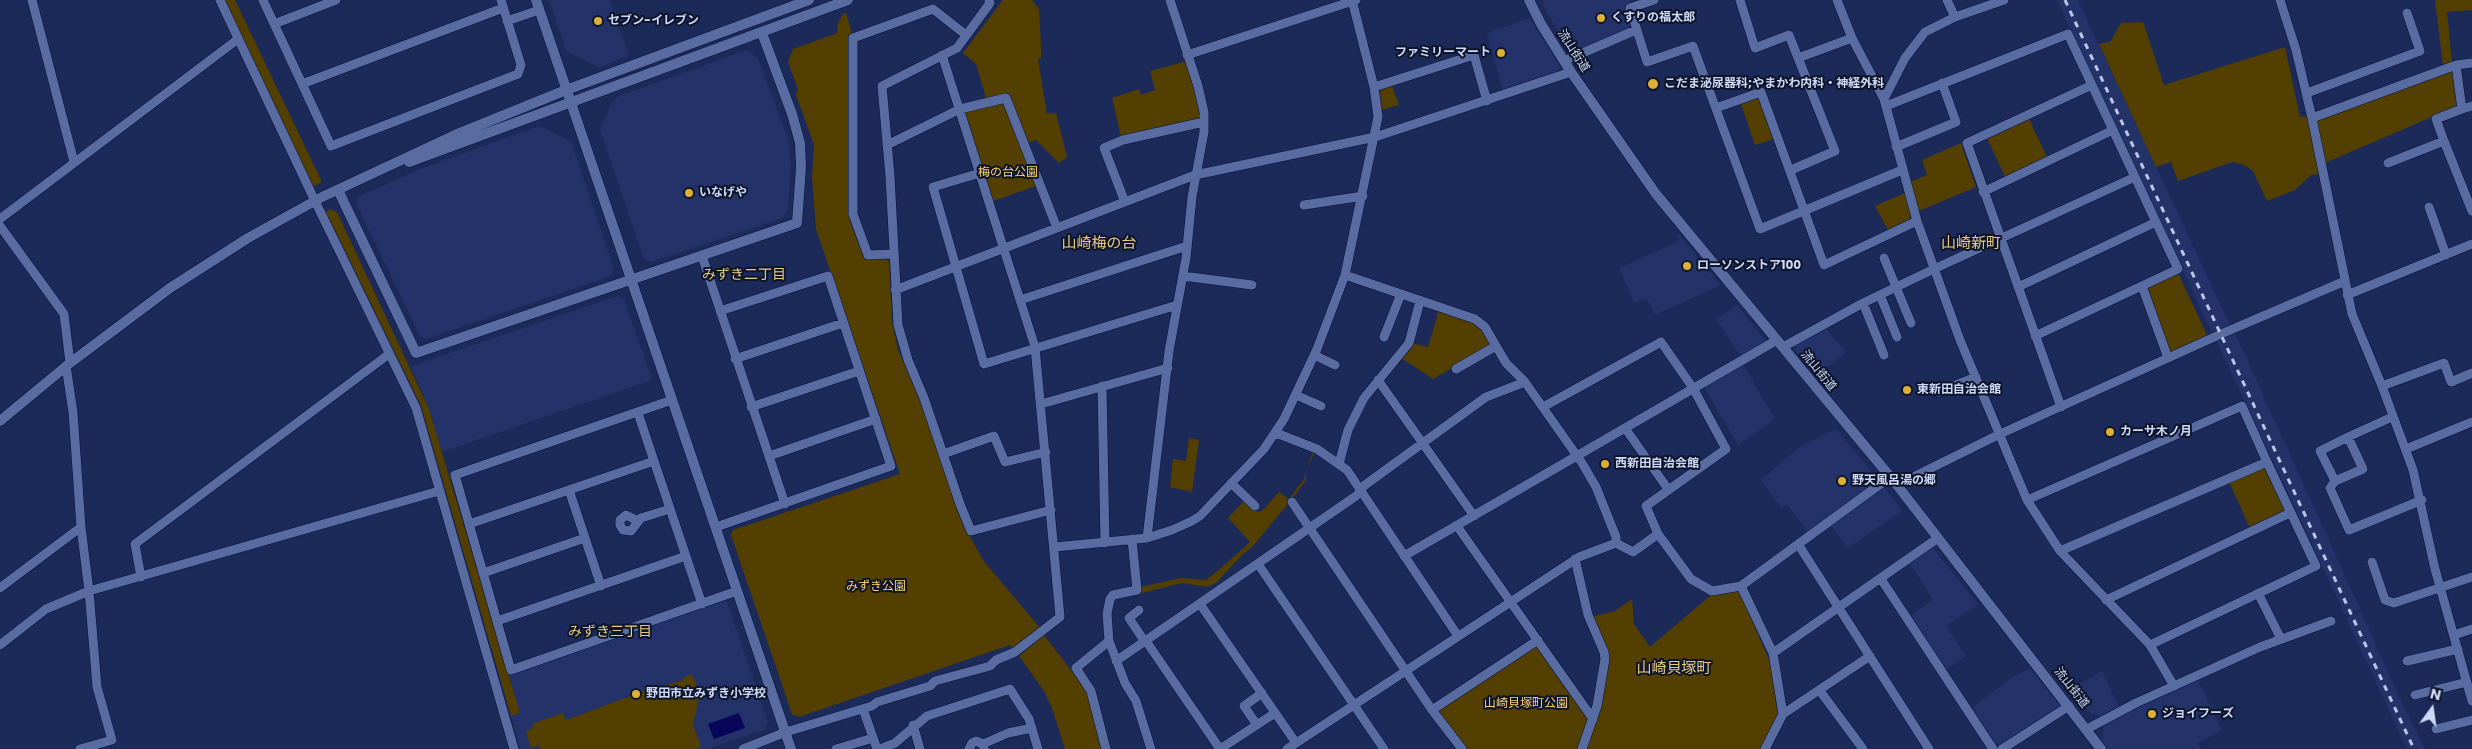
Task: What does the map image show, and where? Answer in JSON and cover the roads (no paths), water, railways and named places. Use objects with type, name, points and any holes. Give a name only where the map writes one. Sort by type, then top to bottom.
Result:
[{"type":"street","points":[[32,0],[74,162]]},
{"type":"street","points":[[220,0],[416,408],[514,749]]},
{"type":"street","points":[[263,0],[274,24],[302,84],[331,146],[518,74],[521,65],[502,4],[302,84]]},
{"type":"street","points":[[274,24],[336,0]]},
{"type":"street","points":[[0,421],[68,364],[209,263],[315,201],[455,135],[566,90],[809,0]]},
{"type":"street","points":[[338,190],[848,0]]},
{"type":"street","points":[[989,0],[990,3],[957,48],[882,86],[895,290],[901,342],[971,531],[1051,510]]},
{"type":"street","points":[[1147,538],[1168,368],[1183,276],[1195,175],[1204,122],[1198,86],[1170,0]]},
{"type":"street","name":"流山街道","points":[[1530,0],[1541,24],[1571,72],[1656,194],[1893,481],[2101,749]]},
{"type":"street","points":[[1654,0],[1630,8],[1647,62],[1693,46],[1760,229],[1806,212],[1902,170]]},
{"type":"street","points":[[1836,0],[1852,38],[1884,102],[1917,221],[1976,377],[2027,500],[2060,551],[2150,645],[2174,686]]},
{"type":"street","points":[[1947,0],[1956,17]]},
{"type":"street","points":[[1884,102],[1915,43],[1925,32],[1956,17],[2004,0]]},
{"type":"street","points":[[2280,0],[2307,93],[2352,314],[2406,449],[2422,500],[2440,586],[2471,695]]},
{"type":"street","points":[[1055,547],[1147,538],[1172,530],[1200,516],[1276,433],[1314,355],[1345,275],[1378,117],[1374,87],[1353,1],[1187,55]]},
{"type":"street","points":[[1742,1],[1755,48],[1789,35],[1834,151],[1791,170]]},
{"type":"street","points":[[507,21],[538,5],[791,749]]},
{"type":"street","points":[[893,254],[868,255],[853,214],[853,38],[933,9],[966,35]]},
{"type":"street","points":[[2307,93],[2420,51],[2407,13]]},
{"type":"street","points":[[1564,61],[1636,30]]},
{"type":"street","points":[[338,190],[416,353],[797,223],[802,167],[800,143],[792,114],[762,33]]},
{"type":"street","points":[[1884,102],[1942,84],[2068,34],[2178,269],[2035,336]]},
{"type":"street","points":[[1798,58],[1852,38]]},
{"type":"street","points":[[0,219],[238,39]]},
{"type":"street","points":[[743,749],[786,732],[863,709],[877,702],[930,686],[943,679],[990,666],[996,660],[1016,652],[1060,617],[1035,347],[942,55]]},
{"type":"street","points":[[1374,87],[1474,55],[1488,101]]},
{"type":"street","points":[[2312,118],[2456,64],[2472,63]]},
{"type":"street","points":[[2456,64],[2462,109]]},
{"type":"street","points":[[895,290],[1195,175],[1375,137],[1571,72]]},
{"type":"street","points":[[1896,147],[1956,122],[1942,84]]},
{"type":"street","points":[[2061,407],[1967,144],[2092,85]]},
{"type":"street","points":[[1716,108],[1761,92],[1824,265],[1917,221]]},
{"type":"street","points":[[887,145],[960,109],[1006,98],[1057,228]]},
{"type":"street","points":[[2472,106],[2436,119],[2472,211]]},
{"type":"street","points":[[1125,202],[1104,148],[1123,140],[1204,122]]},
{"type":"street","points":[[1983,192],[2113,130]]},
{"type":"street","points":[[2388,163],[2444,141]]},
{"type":"street","points":[[980,173],[933,187],[954,267],[984,364],[1177,305]]},
{"type":"street","points":[[1404,556],[1693,388],[1780,343],[1896,287],[2135,177]]},
{"type":"street","points":[[1304,205],[1363,196]]},
{"type":"street","points":[[2428,207],[2446,254]]},
{"type":"street","points":[[2018,287],[2156,222]]},
{"type":"street","points":[[0,226],[64,314],[81,527],[89,591],[97,687],[112,740],[80,749]]},
{"type":"street","points":[[2348,296],[2472,244]]},
{"type":"street","points":[[1020,300],[1187,246]]},
{"type":"street","points":[[702,256],[734,359],[785,504]]},
{"type":"street","points":[[1884,258],[1912,323]]},
{"type":"street","points":[[1345,275],[1476,319],[1484,327],[1506,363],[1525,382],[1578,456],[1596,487],[1616,543],[1633,552],[1658,534]]},
{"type":"street","points":[[716,527],[891,466],[828,276],[720,311]]},
{"type":"street","points":[[1183,276],[1252,286]]},
{"type":"street","points":[[1543,407],[1662,342],[1693,388],[1726,449],[1646,506],[1658,534],[1691,578],[1712,590],[1741,586],[1798,544],[1893,481],[2345,281]]},
{"type":"street","points":[[2142,286],[2168,358]]},
{"type":"street","points":[[1384,337],[1401,294]]},
{"type":"street","points":[[1880,295],[1897,337]]},
{"type":"street","points":[[1339,464],[1341,452],[1354,415],[1378,380],[1409,343],[1420,301]]},
{"type":"street","points":[[1863,303],[1884,355]]},
{"type":"street","points":[[734,359],[843,323]]},
{"type":"street","points":[[1456,369],[1496,346]]},
{"type":"street","points":[[142,577],[135,544],[389,354]]},
{"type":"street","points":[[1314,355],[1335,365]]},
{"type":"street","points":[[2382,386],[2444,363],[2451,382],[2472,374]]},
{"type":"street","points":[[1041,404],[1168,368]]},
{"type":"street","points":[[751,407],[859,371]]},
{"type":"street","points":[[1940,392],[1976,377]]},
{"type":"street","points":[[1378,380],[1474,516]]},
{"type":"street","points":[[1116,661],[1310,529],[1356,496],[1365,485],[1486,397],[1525,382]]},
{"type":"street","points":[[1102,386],[1105,542]]},
{"type":"street","points":[[1296,394],[1321,406]]},
{"type":"street","points":[[672,400],[455,475],[511,670],[737,591]]},
{"type":"street","points":[[2027,500],[2242,406],[2316,566],[2150,645]]},
{"type":"street","points":[[638,413],[702,604]]},
{"type":"street","points":[[2335,481],[2320,451],[2392,416]]},
{"type":"street","points":[[769,456],[876,419]]},
{"type":"street","points":[[2406,449],[2472,422]]},
{"type":"street","points":[[1625,428],[1668,489]]},
{"type":"street","points":[[1276,433],[1317,449],[1347,470],[1458,636]]},
{"type":"street","points":[[943,454],[994,436],[1005,462],[1046,452]]},
{"type":"street","points":[[2348,438],[2363,468],[2335,481],[2330,488],[2349,530],[2422,500]]},
{"type":"street","points":[[469,524],[654,461]]},
{"type":"street","points":[[2060,551],[2267,462]]},
{"type":"street","points":[[1231,483],[1255,506]]},
{"type":"street","points":[[569,490],[601,586]]},
{"type":"street","points":[[0,645],[46,609],[89,591],[440,491]]},
{"type":"street","points":[[1292,502],[1432,710],[1462,749]]},
{"type":"street","points":[[638,521],[670,509]]},
{"type":"street","points":[[2106,600],[2290,513]]},
{"type":"street","points":[[1457,526],[1593,719]]},
{"type":"street","points":[[0,588],[81,527]]},
{"type":"street","points":[[483,573],[585,538]]},
{"type":"street","points":[[1773,653],[1938,538]]},
{"type":"street","points":[[1132,539],[1137,590],[1113,595],[1106,614],[1109,641],[1116,661],[1136,701],[1151,749]]},
{"type":"street","points":[[1287,749],[1575,559],[1616,543]]},
{"type":"street","points":[[1798,544],[1929,749]]},
{"type":"street","points":[[497,621],[686,556]]},
{"type":"street","points":[[1575,559],[1588,615],[1605,659],[1601,690],[1582,749]]},
{"type":"street","points":[[2372,562],[2385,600],[2394,603],[2472,576]]},
{"type":"street","points":[[1258,564],[1384,749]]},
{"type":"street","points":[[1881,579],[1993,749]]},
{"type":"street","points":[[1741,586],[1773,653],[1783,714]]},
{"type":"street","points":[[2258,593],[2281,639]]},
{"type":"street","points":[[1200,604],[1296,743]]},
{"type":"street","points":[[1139,610],[1128,618],[1220,749],[1275,713]]},
{"type":"street","points":[[2087,729],[2136,703],[2174,686],[2281,639],[2331,621]]},
{"type":"street","points":[[2454,635],[2472,629]]},
{"type":"street","points":[[1432,710],[1538,640]]},
{"type":"street","points":[[1106,749],[1091,691],[1076,668],[1109,641]]},
{"type":"street","points":[[2407,661],[2458,649]]},
{"type":"street","points":[[1765,749],[1783,714],[1870,656]]},
{"type":"street","points":[[2415,695],[2467,682]]},
{"type":"street","points":[[863,709],[878,749],[895,742],[913,725],[927,716],[1010,689],[1032,728],[1038,749]]},
{"type":"street","points":[[1820,690],[1863,749]]},
{"type":"street","points":[[1257,725],[1244,706],[1262,693]]},
{"type":"street","points":[[2002,749],[2068,706]]},
{"type":"street","points":[[2436,729],[2472,720]]},
{"type":"street","points":[[913,725],[920,749]]},
{"type":"street","points":[[969,749],[974,742],[978,741],[984,747],[1008,733],[1032,728]]},
{"type":"street","points":[[836,749],[873,738]]},
{"type":"railway","points":[[2065,0],[2414,749]]},
{"type":"place","name":"くすりの福太郎","points":[[1601,18]]},
{"type":"place","name":"セブン-イレブン","points":[[598,21]]},
{"type":"place","name":"ファミリーマート","points":[[1501,53]]},
{"type":"place","name":"こだま泌尿器科;やまかわ内科・神経外科","points":[[1653,84]]},
{"type":"place","name":"いなげや","points":[[689,193]]},
{"type":"place","name":"ローソンストア100","points":[[1687,266]]},
{"type":"place","name":"東新田自治会館","points":[[1907,390]]},
{"type":"place","name":"カーサ木ノ月","points":[[2110,432]]},
{"type":"place","name":"西新田自治会館","points":[[1605,464]]},
{"type":"place","name":"野天風呂湯の郷","points":[[1842,481]]},
{"type":"place","name":"野田市立みずき小学校","points":[[636,694]]},
{"type":"place","name":"ジョイフーズ","points":[[2152,714]]},
{"type":"district","name":"山崎梅の台","points":[[1099,244]]},
{"type":"district","name":"山崎新町","points":[[1971,244]]},
{"type":"district","name":"みずき二丁目","points":[[744,275]]},
{"type":"district","name":"みずき三丁目","points":[[610,632]]},
{"type":"district","name":"山崎貝塚町","points":[[1674,669]]},
{"type":"park label","name":"梅の台公園","points":[[1008,173]]},
{"type":"park label","name":"みずき公園","points":[[876,587]]},
{"type":"park label","name":"山崎貝塚町公園","points":[[1526,704]]}]
